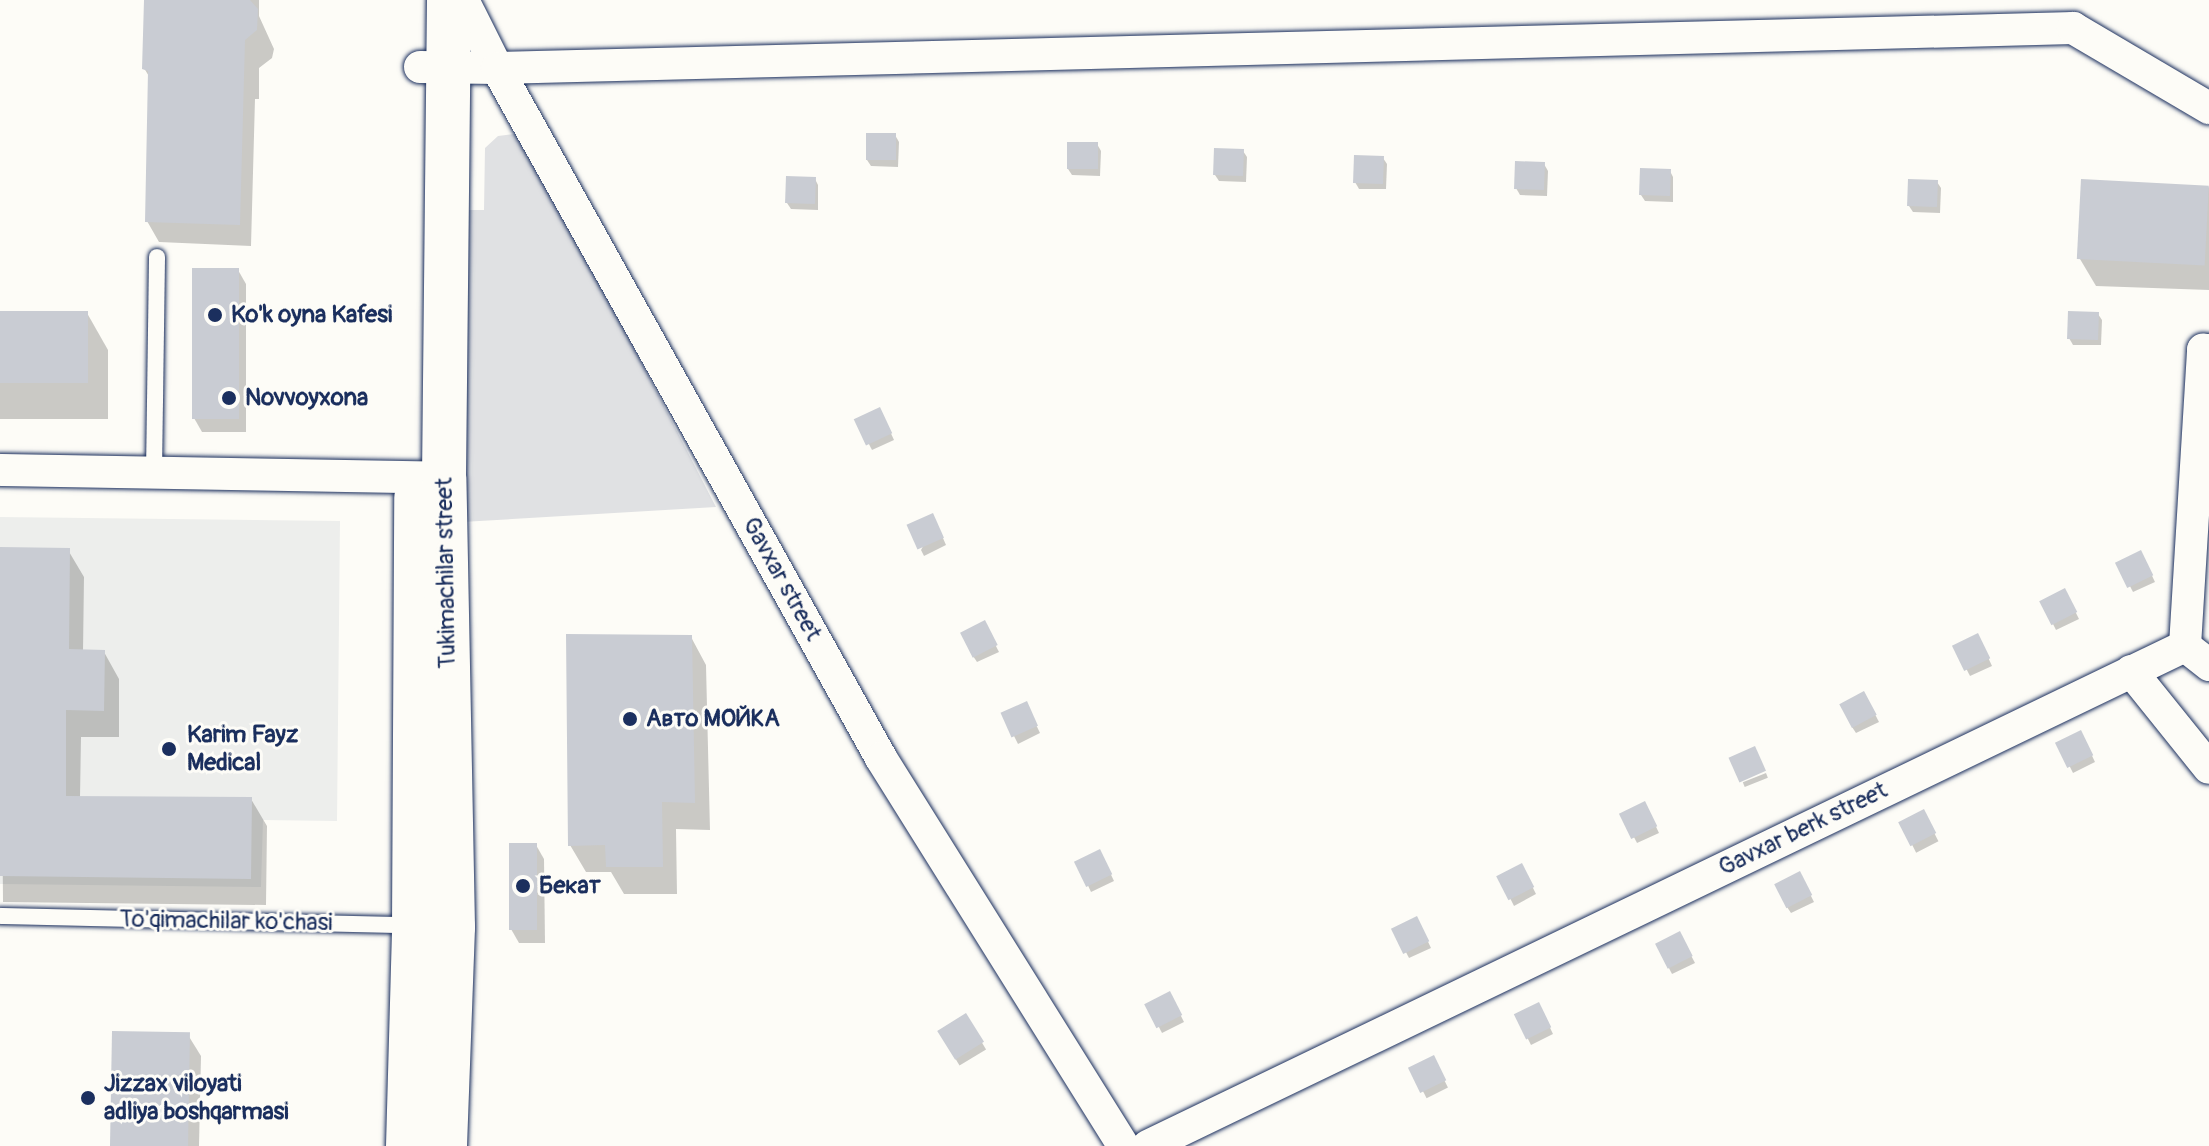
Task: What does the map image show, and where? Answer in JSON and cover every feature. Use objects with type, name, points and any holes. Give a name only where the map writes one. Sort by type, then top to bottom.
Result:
[{"type":"main road","name":"Tukimachilar street","points":[[420,0],[434,68]]},
{"type":"main road","name":"Tukimachilar street","points":[[445,1146],[434,926],[430,479],[434,68],[449,0]]},
{"type":"main road","name":"Tukimachilar street","points":[[408,1146],[434,926]]},
{"type":"street","name":"Gavxar street","points":[[463,0],[497,68],[881,758],[1123,1146]]},
{"type":"street","points":[[434,68],[2073,28],[2209,108]]},
{"type":"street","name":"Gavxar berk street","points":[[1148,1146],[2131,671],[2197,656],[2203,350],[2209,350]]},
{"type":"street","points":[[0,470],[430,479]]},
{"type":"street","points":[[2131,671],[2209,768]]},
{"type":"lane","points":[[154,473],[157,257]]},
{"type":"lane","name":"To'qimachilar ko'chasi","points":[[0,916],[434,926]]},
{"type":"shaded area","points":[[523,133],[716,507],[462,522],[462,210],[484,210],[485,148],[498,136]]},
{"type":"shaded area","name":"Karim Fayz Medical","points":[[0,517],[340,521],[337,821],[263,820],[261,887],[0,884]]},
{"type":"building","points":[[144,0],[250,0],[258,9],[257,30],[245,40],[240,225],[145,222],[148,71],[142,69]]},
{"type":"building","points":[[866,133],[896,133],[896,160],[866,160]]},
{"type":"building","points":[[1067,142],[1098,142],[1098,169],[1067,169]]},
{"type":"building","points":[[1214,148],[1244,149],[1243,176],[1213,175]]},
{"type":"building","points":[[1354,155],[1384,156],[1383,184],[1353,183]]},
{"type":"building","points":[[1515,161],[1545,162],[1544,190],[1514,189]]},
{"type":"building","points":[[1640,168],[1671,169],[1670,196],[1639,195]]},
{"type":"building","points":[[786,176],[816,177],[815,204],[785,203]]},
{"type":"building","points":[[1908,179],[1938,180],[1937,207],[1907,206]]},
{"type":"building","points":[[2081,179],[2209,186],[2205,266],[2077,259]]},
{"type":"building","name":"Ko'k oyna Kafesi","points":[[192,268],[239,268],[239,419],[192,419]]},
{"type":"building","points":[[0,311],[88,311],[88,383],[0,383]]},
{"type":"building","points":[[2068,311],[2099,312],[2098,340],[2067,339]]},
{"type":"building","points":[[880,407],[892,433],[866,446],[854,419]]},
{"type":"building","points":[[933,513],[944,538],[917,549],[907,525]]},
{"type":"building","points":[[0,547],[70,548],[69,649],[105,650],[104,711],[66,710],[66,796],[252,797],[251,879],[0,876]]},
{"type":"building","points":[[2141,550],[2153,575],[2127,588],[2115,563]]},
{"type":"building","points":[[2065,588],[2077,612],[2051,625],[2039,601]]},
{"type":"building","points":[[985,620],[998,645],[973,658],[960,633]]},
{"type":"building","points":[[1978,633],[1990,658],[1964,671],[1952,646]]},
{"type":"building","name":"Авто МОЙКА","points":[[566,634],[692,635],[695,803],[662,802],[663,867],[606,867],[605,845],[568,846]]},
{"type":"building","points":[[1864,691],[1877,715],[1852,728],[1839,704]]},
{"type":"building","points":[[1027,701],[1038,726],[1011,737],[1001,713]]},
{"type":"building","points":[[2081,730],[2093,755],[2067,768],[2055,743]]},
{"type":"building","points":[[1755,746],[1766,771],[1739,782],[1729,758]]},
{"type":"building","points":[[1645,801],[1657,826],[1631,839],[1619,814]]},
{"type":"building","points":[[1924,809],[1936,833],[1910,846],[1898,822]]},
{"type":"building","name":"Бекат","points":[[509,843],[537,843],[537,930],[509,930]]},
{"type":"building","points":[[1100,849],[1112,874],[1086,887],[1074,862]]},
{"type":"building","points":[[1522,863],[1534,887],[1508,900],[1496,876]]},
{"type":"building","points":[[1800,871],[1812,895],[1786,908],[1774,884]]},
{"type":"building","points":[[1417,916],[1429,941],[1403,954],[1391,929]]},
{"type":"building","points":[[1680,931],[1693,956],[1668,969],[1655,944]]},
{"type":"building","points":[[1170,991],[1182,1015],[1156,1028],[1144,1004]]},
{"type":"building","points":[[1539,1002],[1551,1027],[1526,1039],[1514,1014]]},
{"type":"building","points":[[966,1013],[984,1042],[955,1060],[937,1031]]},
{"type":"building","points":[[112,1031],[190,1032],[188,1146],[110,1146]]},
{"type":"building","points":[[1434,1055],[1446,1080],[1420,1093],[1408,1068]]},
{"type":"place","name":"Ko'k oyna Kafesi","points":[[215,315]]},
{"type":"place","name":"Novvoyxona","points":[[229,398]]},
{"type":"place","name":"Авто МОЙКА","points":[[630,719]]},
{"type":"place","name":"Karim Fayz Medical","points":[[169,749]]},
{"type":"place","name":"Бекат","points":[[523,886]]},
{"type":"place","name":"Jizzax viloyati adliya boshqarmasi","points":[[88,1098]]}]
